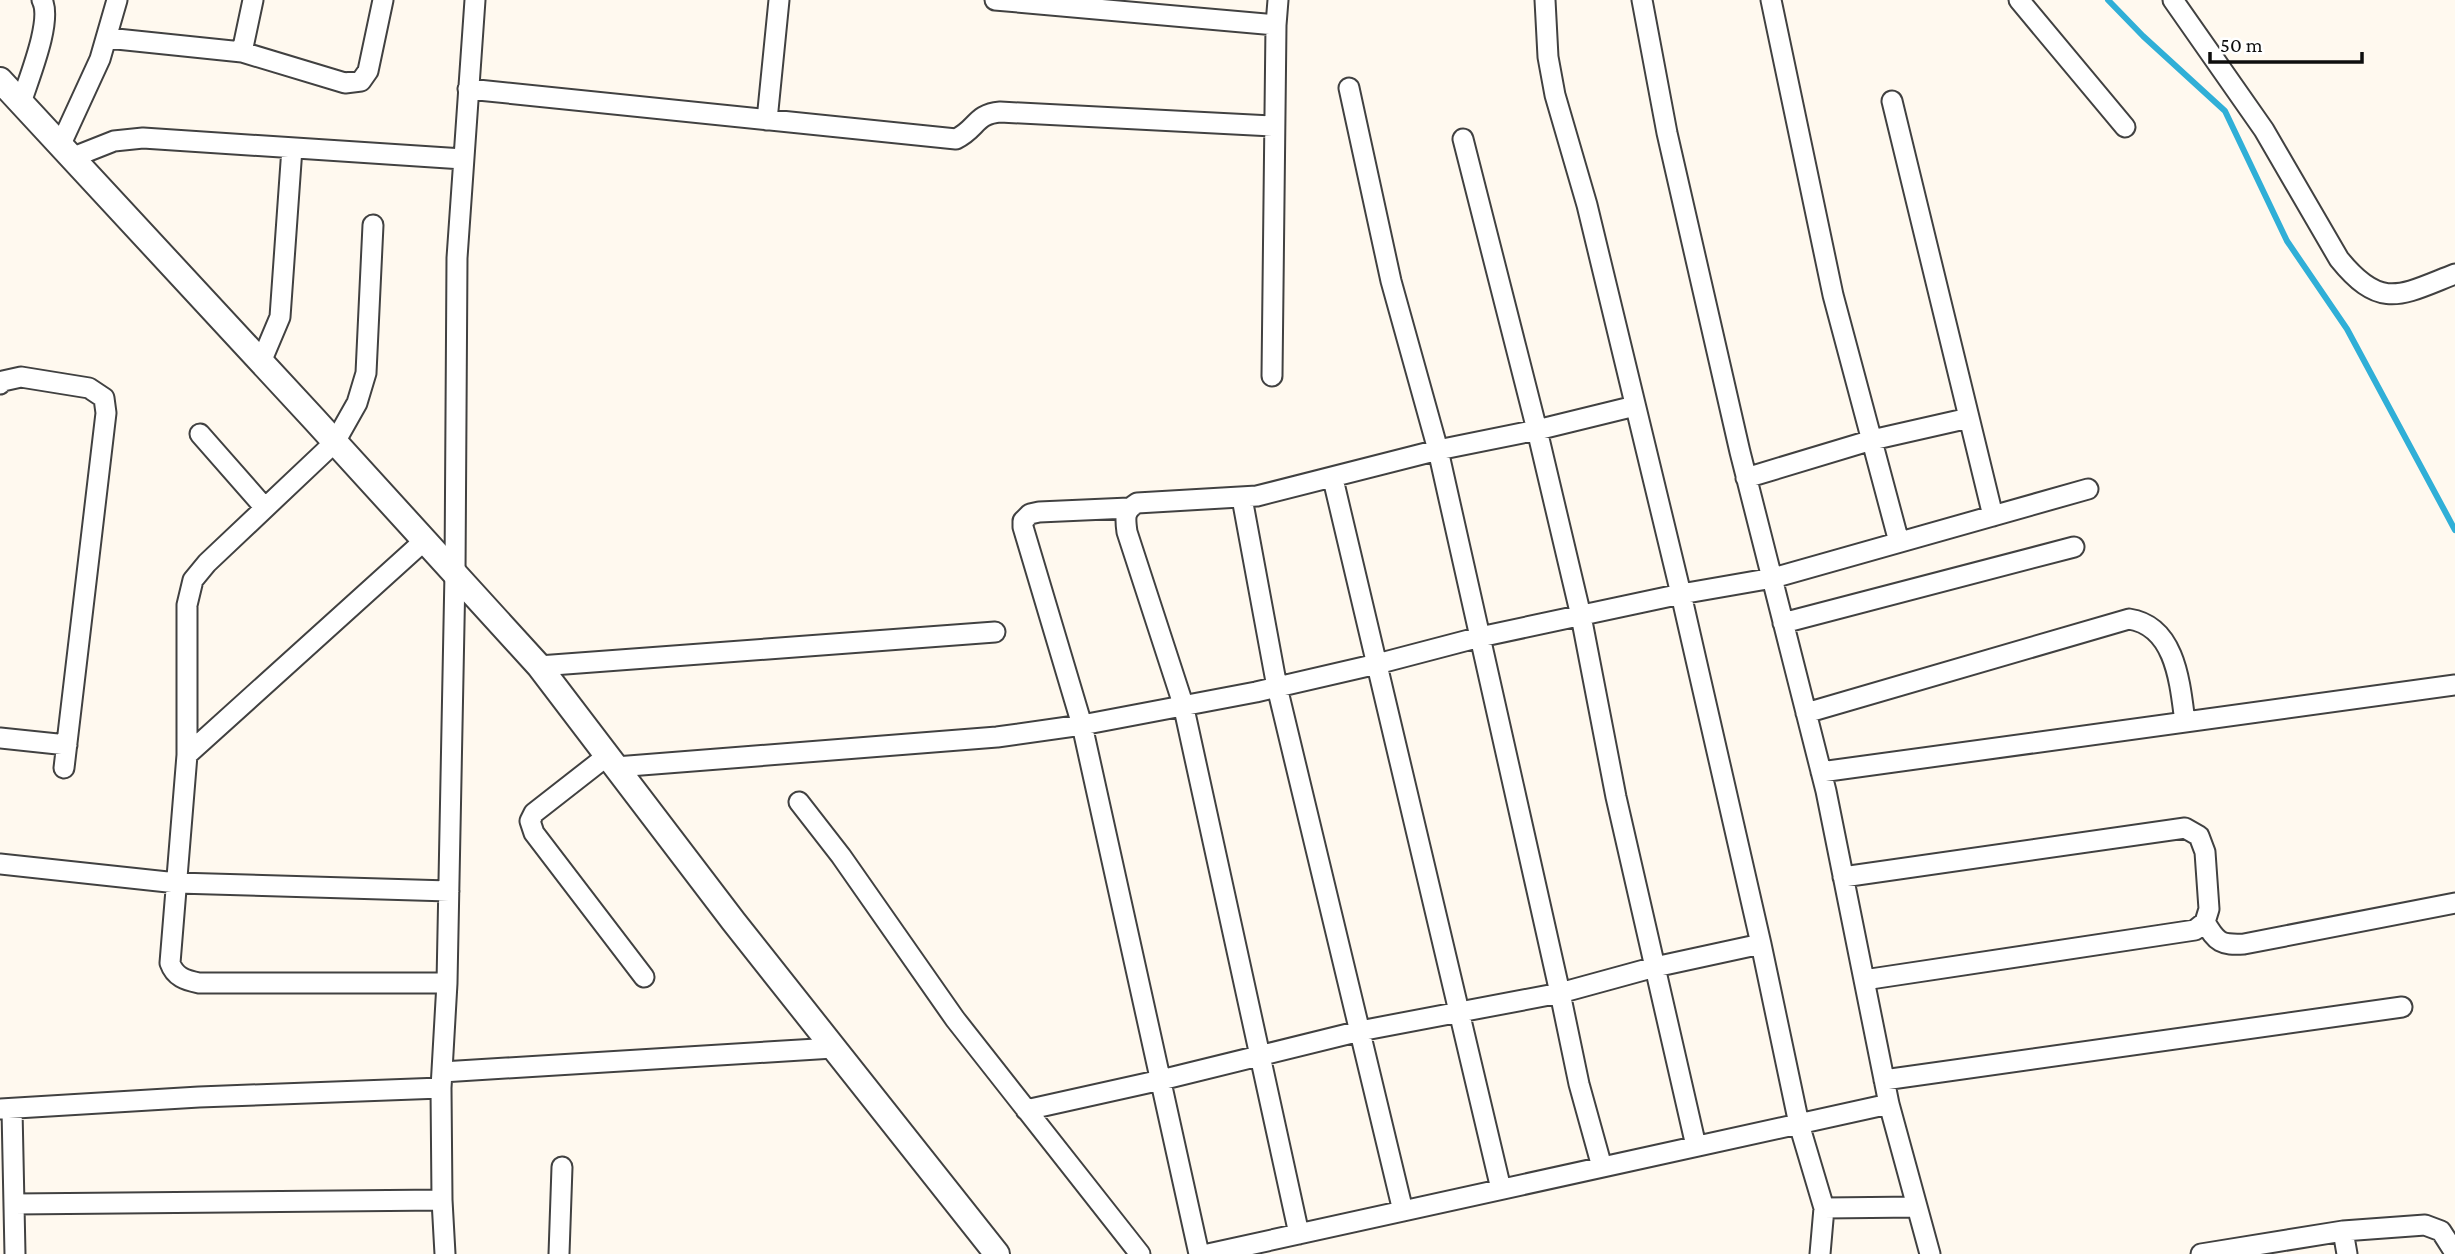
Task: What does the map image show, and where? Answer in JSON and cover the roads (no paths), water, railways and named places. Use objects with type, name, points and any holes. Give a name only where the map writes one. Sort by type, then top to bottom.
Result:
[{"type":"street","points":[[21,103],[45,21],[43,0]]},
{"type":"street","points":[[65,152],[100,59],[117,0]]},
{"type":"street","points":[[242,52],[253,0]]},
{"type":"street","points":[[107,38],[242,52],[345,83],[361,81],[368,71],[383,0]]},
{"type":"street","points":[[445,1254],[441,1080],[449,891],[457,258],[475,0]]},
{"type":"street","points":[[767,120],[779,0]]},
{"type":"street","points":[[995,0],[1276,25]]},
{"type":"street","points":[[1272,376],[1278,0]]},
{"type":"street","points":[[1545,0],[1548,57],[1555,95],[1587,205],[1681,594],[1799,1124],[1824,1208],[1820,1254]]},
{"type":"street","points":[[1642,0],[1667,133],[1746,478],[1821,772],[1889,1104],[1930,1254]]},
{"type":"street","points":[[1771,0],[1833,295],[1899,542]]},
{"type":"street","points":[[2020,0],[2125,127]]},
{"type":"street","points":[[2173,0],[2264,130],[2339,259],[2354,277],[2371,289],[2386,295],[2406,293],[2455,274]]},
{"type":"street","points":[[0,80],[539,666],[734,922],[997,1254]]},
{"type":"street","points":[[1349,88],[1391,281],[1437,450],[1579,1084],[1602,1167]]},
{"type":"street","points":[[468,89],[956,139],[968,133],[980,118],[988,113],[1000,112],[1274,126]]},
{"type":"street","points":[[1892,101],[1993,516]]},
{"type":"street","points":[[65,152],[114,141],[144,138],[463,159]]},
{"type":"street","points":[[1463,139],[1581,616],[1616,797],[1696,1146]]},
{"type":"street","points":[[261,362],[280,317],[292,148]]},
{"type":"street","points":[[373,225],[366,373],[357,403],[335,442],[207,563],[193,580],[187,605],[187,755],[170,963],[173,972],[185,980],[213,983],[447,983]]},
{"type":"street","points":[[0,384],[21,377],[89,388],[104,398],[106,413],[64,768]]},
{"type":"street","points":[[1299,1234],[1183,704],[1127,532],[1125,514],[1137,503],[1242,498],[1333,479],[1437,450],[1537,430],[1635,406]]},
{"type":"street","points":[[1746,478],[1872,440],[1969,418]]},
{"type":"street","points":[[200,434],[265,508]]},
{"type":"street","points":[[1333,479],[1501,1189]]},
{"type":"street","points":[[644,976],[534,833],[530,821],[534,813],[612,762],[997,737],[1082,725],[1277,687],[1480,637],[1681,594],[1773,578],[2088,489]]},
{"type":"street","points":[[1242,498],[1277,687],[1403,1210]]},
{"type":"street","points":[[1129,508],[1039,512],[1030,514],[1023,521],[1082,725],[1199,1254]]},
{"type":"street","points":[[187,755],[425,540]]},
{"type":"street","points":[[1783,623],[2074,547]]},
{"type":"street","points":[[1806,713],[2129,619],[2143,621],[2152,626],[2171,654],[2179,679],[2185,722]]},
{"type":"street","points":[[539,666],[995,632]]},
{"type":"street","points":[[1821,772],[2455,685]]},
{"type":"street","points":[[0,738],[66,745]]},
{"type":"street","points":[[799,802],[841,856],[955,1019],[1140,1254]]},
{"type":"street","points":[[1843,877],[2185,828],[2199,836],[2205,852],[2210,909],[2205,922],[2195,930],[1864,981]]},
{"type":"street","points":[[0,864],[177,883],[449,891]]},
{"type":"street","points":[[2205,922],[2214,937],[2225,944],[2244,944],[2455,903]]},
{"type":"street","points":[[1026,1110],[1360,1031],[1560,993],[1655,967],[1761,944]]},
{"type":"street","points":[[1884,1080],[2402,1007]]},
{"type":"street","points":[[15,1254],[6,1109],[441,1080],[833,1048]]},
{"type":"street","points":[[1208,1254],[1889,1104]]},
{"type":"street","points":[[559,1254],[562,1167]]},
{"type":"street","points":[[14,1204],[442,1200]]},
{"type":"street","points":[[1824,1208],[1917,1208]]},
{"type":"street","points":[[2201,1254],[2343,1231],[2425,1225],[2441,1231],[2455,1253]]},
{"type":"street","points":[[2343,1231],[2347,1254]]},
{"type":"waterway","points":[[2108,0],[2225,111],[2287,241],[2347,329],[2455,530]]}]
